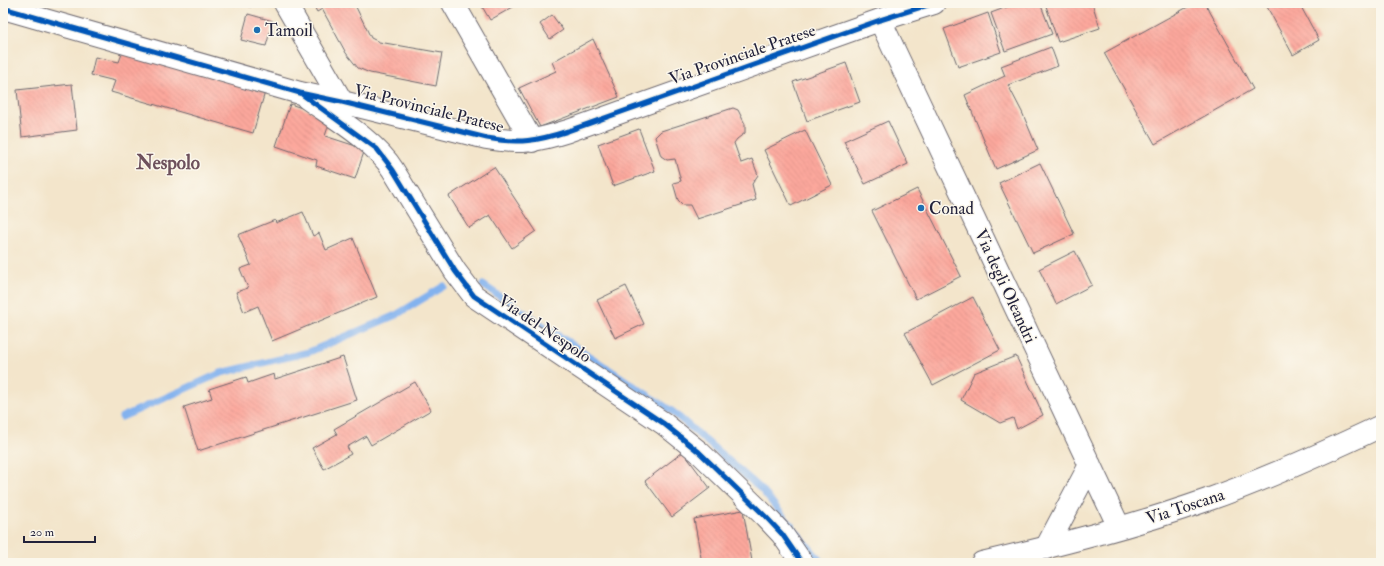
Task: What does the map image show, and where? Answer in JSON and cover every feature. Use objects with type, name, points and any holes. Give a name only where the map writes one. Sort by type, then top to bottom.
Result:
[{"type":"street","points":[[285,3],[342,102]]},
{"type":"street","points":[[452,3],[532,141]]},
{"type":"street","name":"Via Provinciale Pratese","points":[[3,8],[300,93],[506,142],[532,141],[576,128],[880,20],[934,3]]},
{"type":"street","name":"Via degli Oleandri","points":[[880,20],[1119,527]]},
{"type":"street","name":"Via del Nespolo","points":[[300,93],[369,142],[382,155],[455,271],[474,296],[663,423],[699,452],[782,534],[802,563]]},
{"type":"street","name":"Via Toscana","points":[[982,563],[1046,548],[1175,511],[1216,497],[1284,470],[1381,426]]},
{"type":"street","points":[[1046,548],[1090,465]]},
{"type":"building","points":[[236,3],[252,3],[251,7]]},
{"type":"building","points":[[312,3],[354,3],[371,38],[379,42],[442,53],[436,86],[370,73],[358,68],[346,53],[322,9],[317,12]]},
{"type":"building","points":[[480,3],[520,3],[490,20]]},
{"type":"building","points":[[1018,3],[1040,3],[1052,34],[1005,51],[991,13]]},
{"type":"building","points":[[1045,3],[1092,3],[1100,28],[1058,42]]},
{"type":"building","points":[[1195,3],[1205,3],[1253,89],[1155,144],[1104,53]]},
{"type":"building","points":[[1265,3],[1299,3],[1319,40],[1293,55]]},
{"type":"building","points":[[988,13],[1001,52],[958,67],[944,29]]},
{"type":"building","points":[[248,14],[273,21],[266,46],[241,40]]},
{"type":"building","points":[[552,15],[563,30],[550,39],[540,24]]},
{"type":"building","points":[[593,39],[619,97],[540,127],[519,88],[556,71],[552,62]]},
{"type":"building","points":[[1051,47],[1058,66],[1008,85],[1022,112],[1038,150],[996,169],[965,95],[1005,76],[1001,66]]},
{"type":"building","points":[[123,51],[265,92],[253,133],[111,92],[115,81],[91,75],[95,57],[119,62]]},
{"type":"building","points":[[846,63],[860,102],[807,121],[793,82]]},
{"type":"building","points":[[72,84],[77,130],[22,137],[17,90]]},
{"type":"building","points":[[290,104],[331,118],[325,136],[365,149],[355,179],[316,166],[317,160],[276,146]]},
{"type":"building","points":[[733,108],[738,110],[745,124],[745,133],[734,143],[741,163],[752,159],[758,175],[752,184],[756,200],[697,219],[690,205],[683,205],[678,200],[673,183],[681,181],[675,159],[667,160],[661,156],[655,137],[661,131]]},
{"type":"building","points":[[888,121],[908,164],[865,184],[844,141]]},
{"type":"building","points":[[639,129],[655,171],[613,186],[598,144]]},
{"type":"building","points":[[805,130],[832,185],[791,206],[764,150]]},
{"type":"building","points":[[1040,163],[1074,234],[1033,253],[999,183]]},
{"type":"building","points":[[494,167],[536,231],[512,248],[490,215],[469,228],[449,196]]},
{"type":"building","points":[[917,189],[961,276],[916,299],[872,211]]},
{"type":"building","points":[[303,212],[313,236],[319,233],[326,250],[353,238],[377,297],[272,341],[258,306],[244,312],[236,292],[248,288],[240,269],[251,265],[238,235],[275,220],[276,223]]},
{"type":"building","points":[[1075,251],[1092,285],[1056,304],[1039,269]]},
{"type":"building","points":[[626,286],[644,324],[615,338],[597,300]]},
{"type":"building","points":[[973,297],[1000,350],[933,385],[905,333]]},
{"type":"building","points":[[1016,356],[1043,415],[1017,429],[1013,418],[1000,423],[961,400],[974,373]]},
{"type":"building","points":[[343,357],[357,400],[198,451],[184,407],[212,398],[209,389],[246,377],[248,383],[274,374],[275,379]]},
{"type":"building","points":[[415,382],[431,410],[371,445],[366,436],[347,447],[351,454],[324,469],[312,448],[337,434],[334,429]]},
{"type":"building","points":[[683,452],[710,488],[672,517],[645,481]]},
{"type":"building","points":[[743,510],[752,561],[741,563],[702,563],[694,519]]},
{"type":"waterway","points":[[483,285],[673,412],[761,489],[822,563]]},
{"type":"waterway","points":[[122,417],[221,373],[309,352],[396,315],[444,286]]},
{"type":"cycle path","points":[[3,8],[300,93],[487,138],[519,141],[547,137],[568,131],[880,20],[934,3]]},
{"type":"cycle path","points":[[303,95],[377,149],[393,170],[455,271],[474,296],[663,423],[699,452],[782,534],[802,563]]},
{"type":"place","name":"Tamoil","points":[[257,30]]},
{"type":"place","name":"Conad","points":[[921,208]]},
{"type":"district","name":"Nespolo","points":[[168,162]]}]
